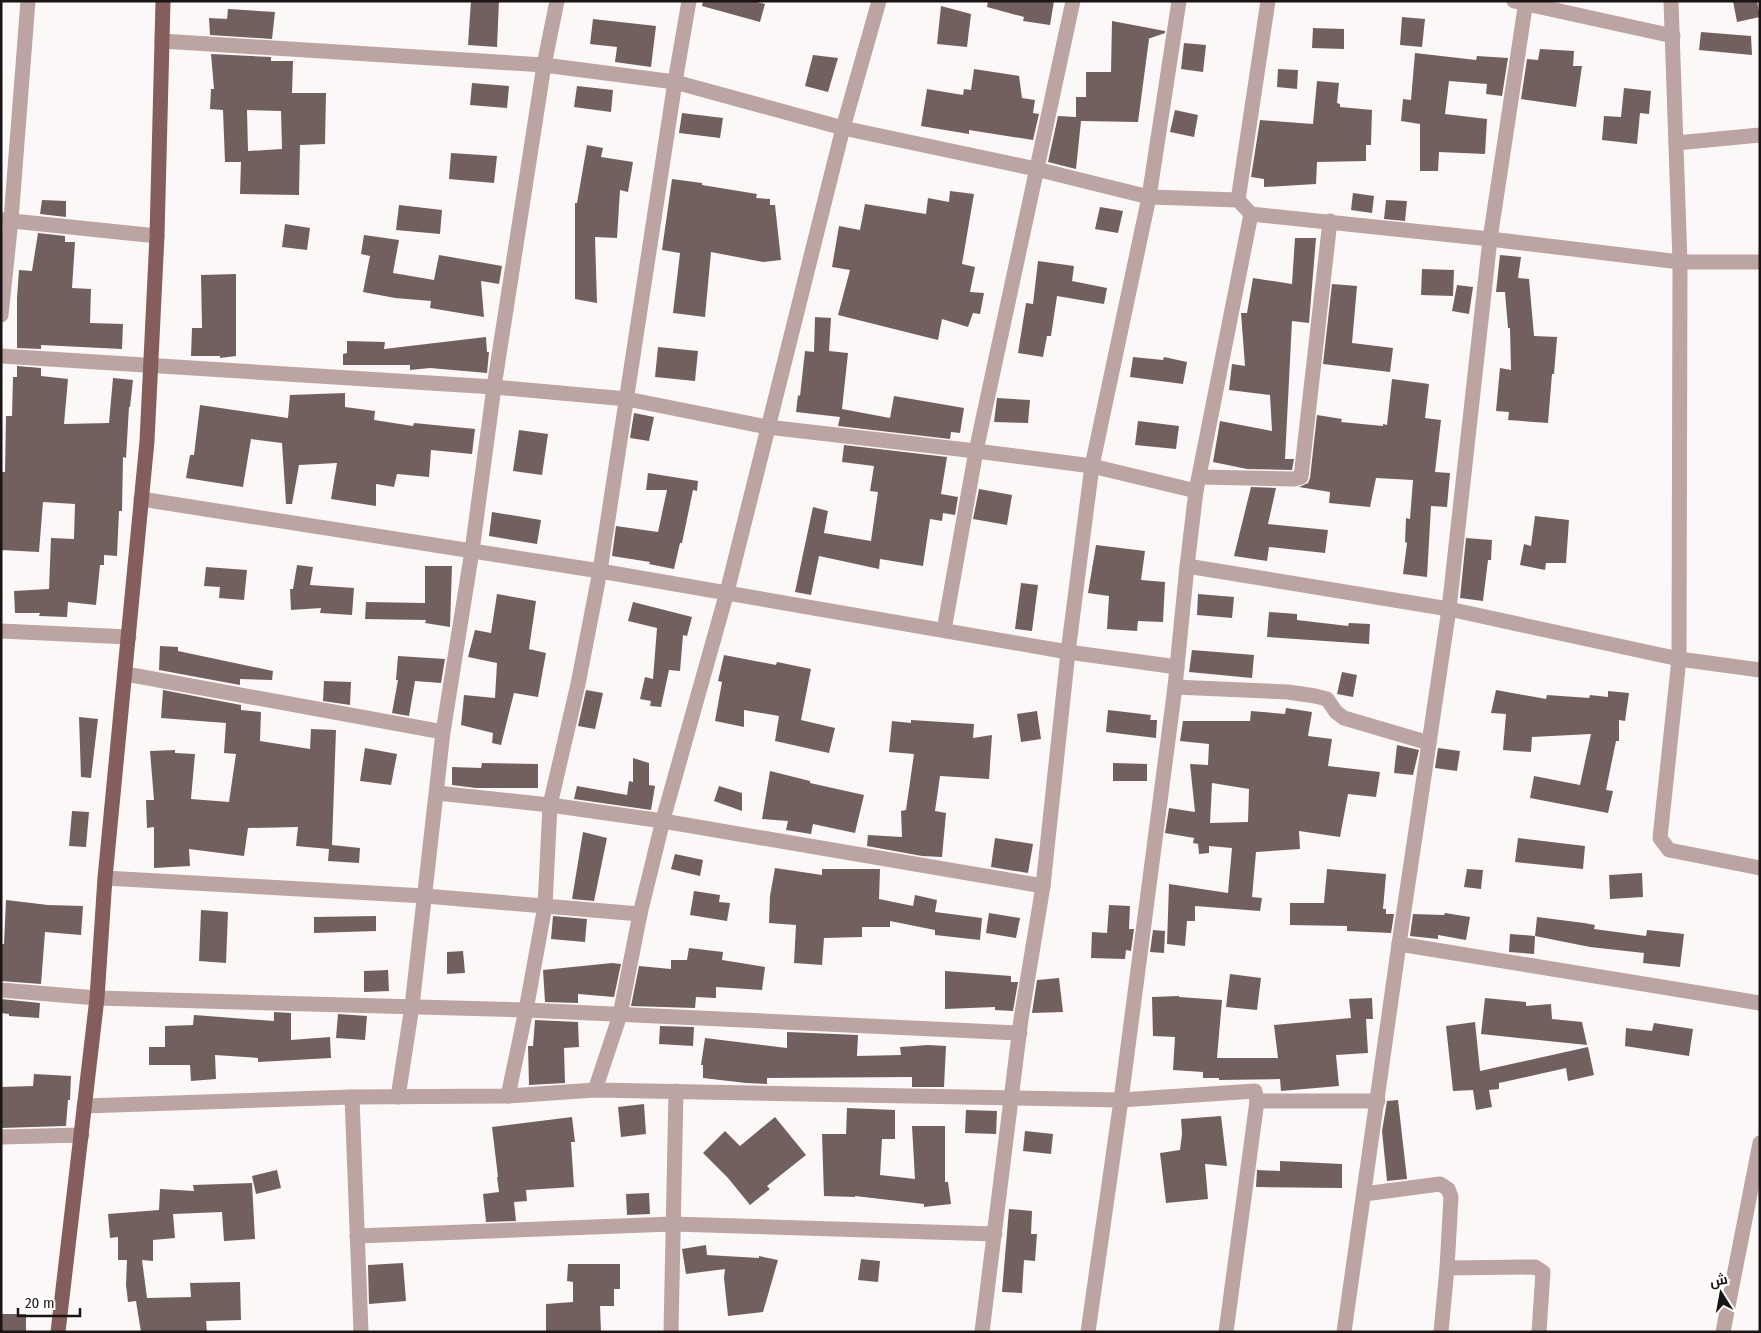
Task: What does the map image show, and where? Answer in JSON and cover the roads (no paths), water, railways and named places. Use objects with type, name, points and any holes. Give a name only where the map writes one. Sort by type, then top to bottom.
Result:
[{"type":"main road","points":[[58,1332],[82,1135],[96,998],[105,878],[147,442],[157,236],[163,1]]},
{"type":"street","points":[[1,315],[6,220],[28,1]]},
{"type":"street","points":[[398,1097],[412,1006],[443,732],[472,551],[494,387],[544,65],[557,1]]},
{"type":"street","points":[[508,1096],[545,906],[550,805],[578,684],[600,571],[689,1]]},
{"type":"street","points":[[595,1090],[620,1016],[640,914],[662,821],[727,592],[843,128],[879,1]]},
{"type":"street","points":[[944,630],[976,451],[1074,1]]},
{"type":"street","points":[[982,1332],[1011,1097],[1043,886],[1068,652],[1092,466],[1149,196],[1179,1]]},
{"type":"street","points":[[1238,200],[1268,1]]},
{"type":"street","points":[[1671,1],[1680,262],[1679,659],[1660,838],[1669,850],[1760,868]]},
{"type":"street","points":[[1344,1332],[1449,609],[1490,239],[1522,2],[1673,36]]},
{"type":"street","points":[[162,41],[544,65],[675,82],[843,128],[1036,169],[1149,196],[1238,200],[1251,214],[1330,221],[1680,262],[1760,262]]},
{"type":"street","points":[[1676,143],[1760,135]]},
{"type":"street","points":[[1088,1332],[1121,1100],[1178,667],[1187,566],[1198,484],[1251,214]]},
{"type":"street","points":[[6,220],[157,236]]},
{"type":"street","points":[[1,356],[494,387],[627,399],[767,426],[1092,466],[1198,484],[1294,479],[1301,477],[1330,221]]},
{"type":"street","points":[[141,499],[600,571],[1068,652],[1178,667]]},
{"type":"street","points":[[1187,566],[1449,609],[1679,659],[1760,670]]},
{"type":"street","points":[[1,631],[129,637]]},
{"type":"street","points":[[126,674],[443,732]]},
{"type":"street","points":[[1175,687],[1288,692],[1315,696],[1327,699],[1336,712],[1344,718],[1429,743]]},
{"type":"street","points":[[437,793],[550,805],[662,821],[1043,886]]},
{"type":"street","points":[[105,878],[425,896],[640,914]]},
{"type":"street","points":[[1399,944],[1760,1003]]},
{"type":"street","points":[[1,990],[96,998],[526,1010],[620,1016],[1020,1033]]},
{"type":"street","points":[[84,1106],[352,1097],[508,1096],[595,1090],[1121,1100],[1255,1092],[1257,1101],[1226,1332]]},
{"type":"street","points":[[671,1332],[676,1091]]},
{"type":"street","points":[[352,1097],[361,1332]]},
{"type":"street","points":[[1257,1101],[1378,1101]]},
{"type":"street","points":[[1,1138],[82,1135]]},
{"type":"street","points":[[1723,1332],[1759,1146]]},
{"type":"street","points":[[1364,1194],[1440,1184],[1448,1189],[1451,1197],[1441,1332]]},
{"type":"street","points":[[357,1236],[672,1224],[995,1234]]},
{"type":"street","points":[[1447,1268],[1534,1267],[1543,1272],[1539,1332]]}]
